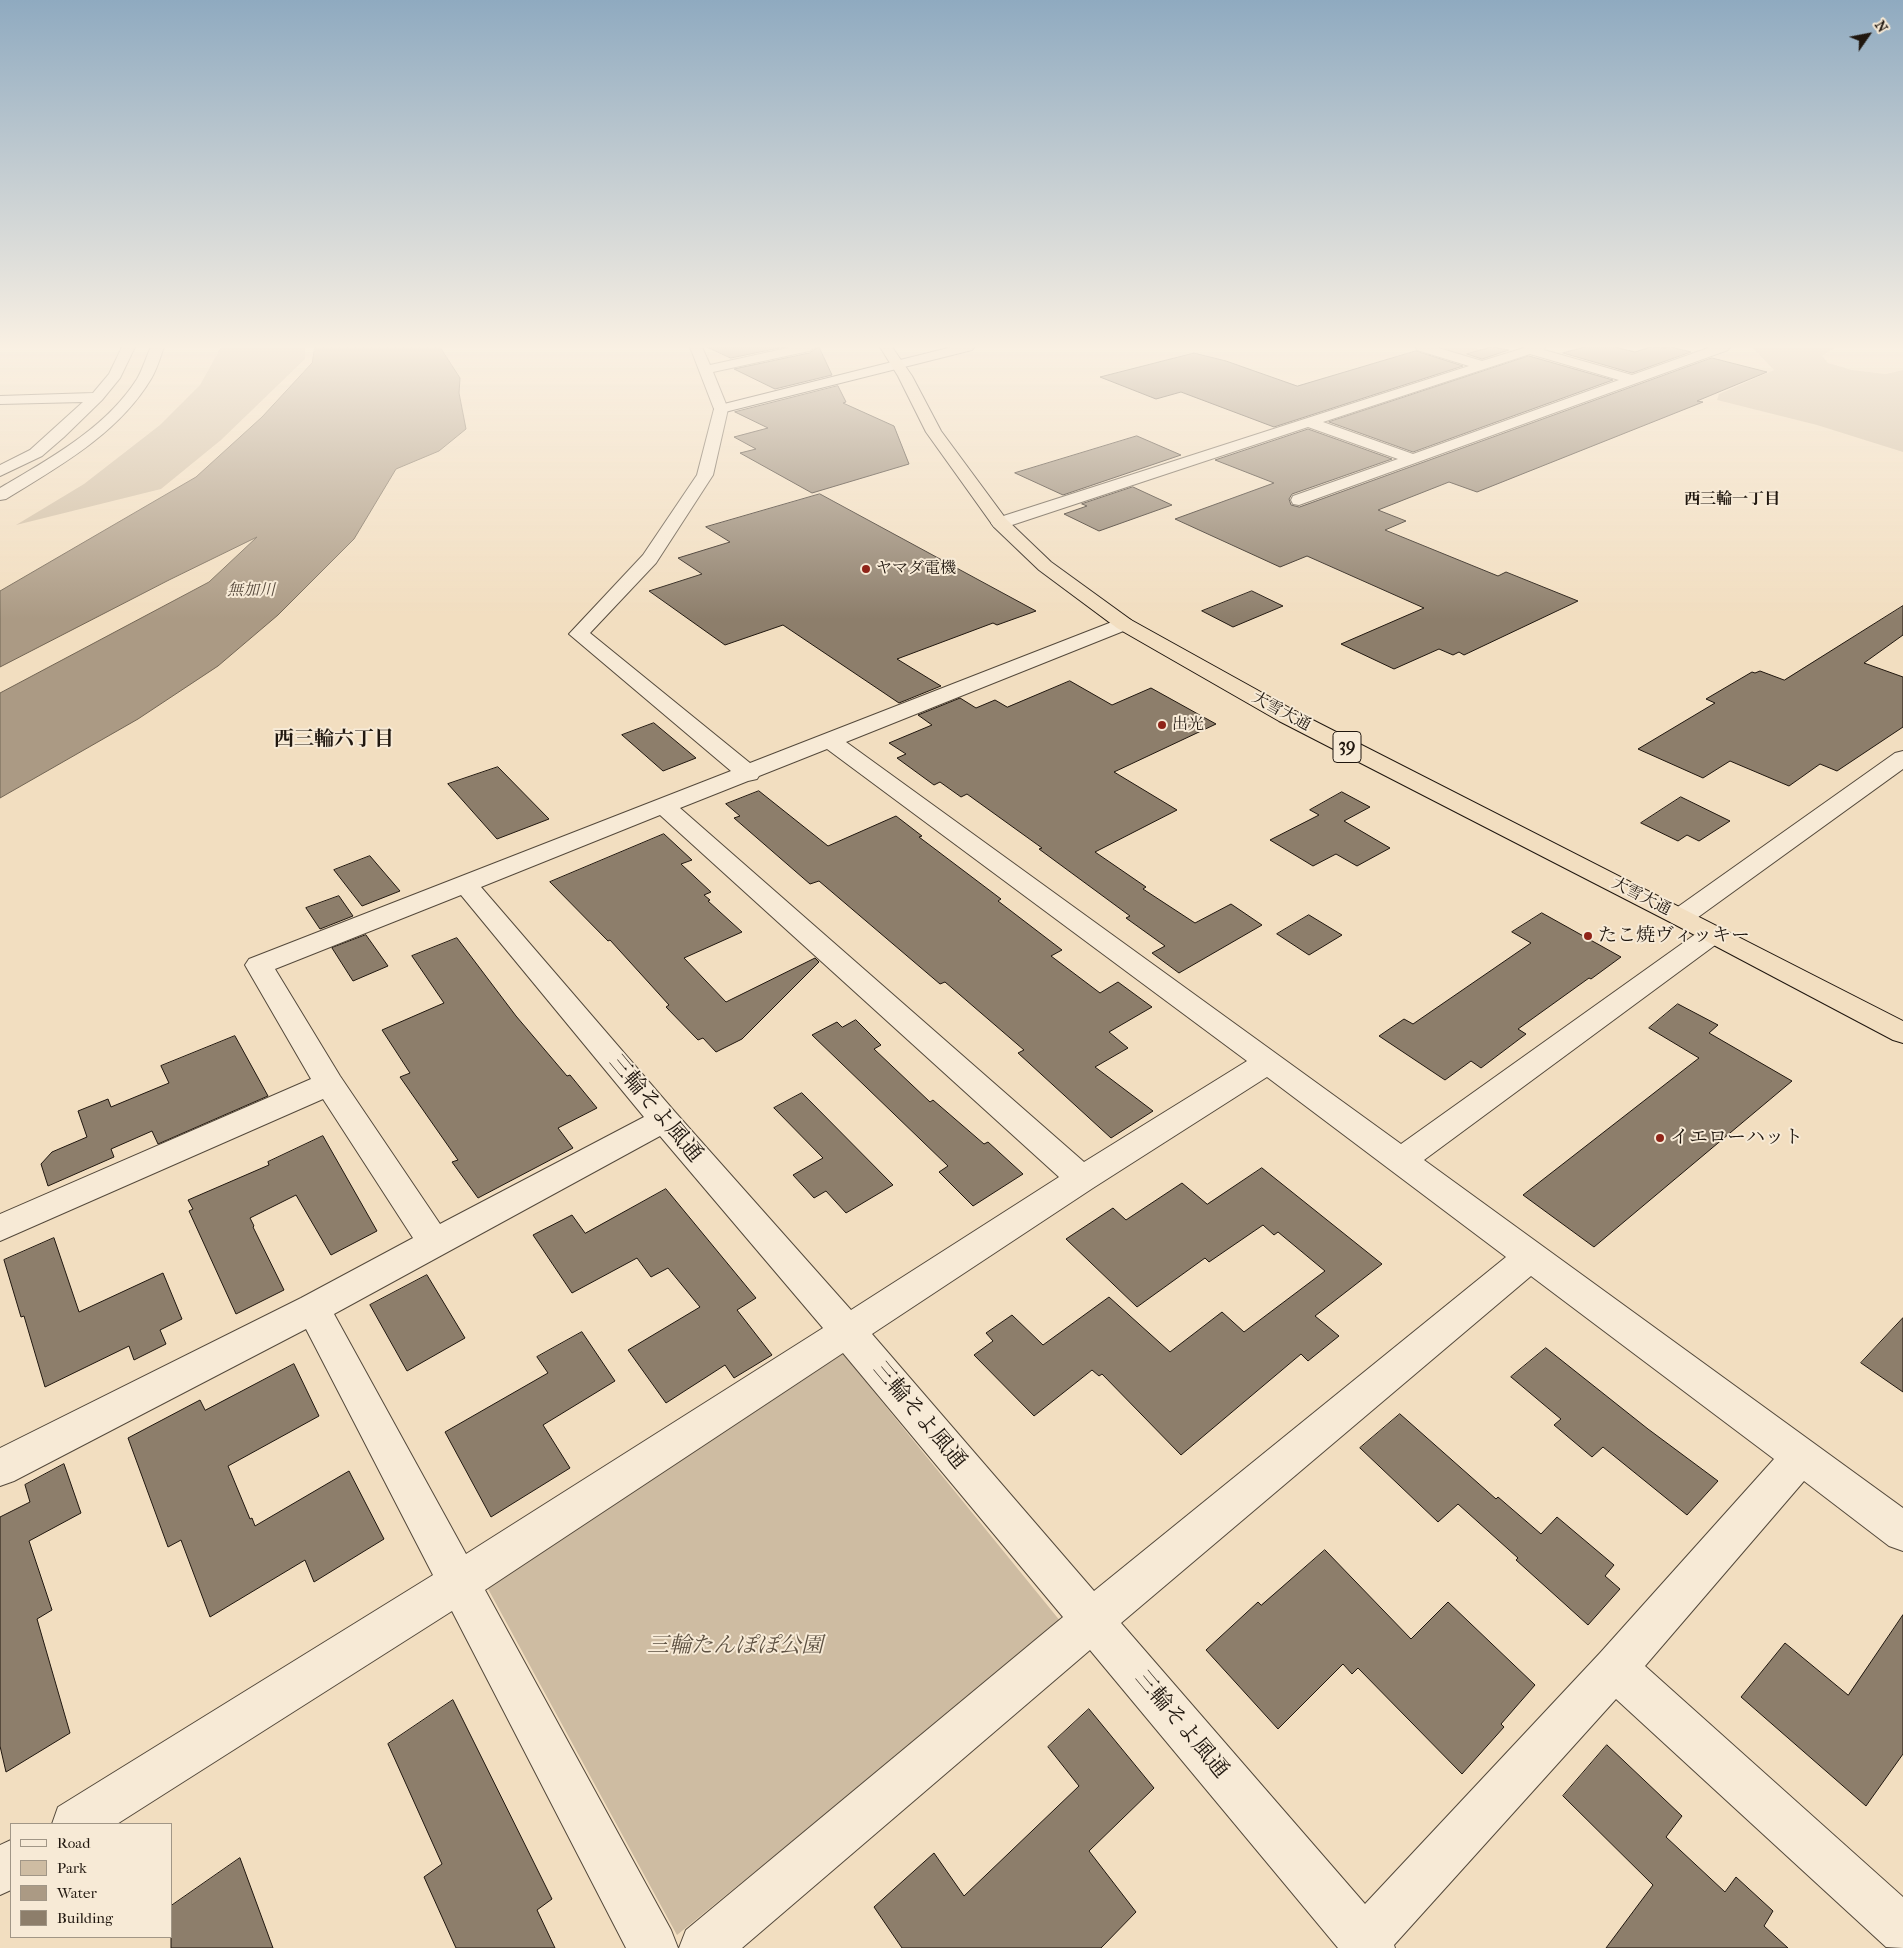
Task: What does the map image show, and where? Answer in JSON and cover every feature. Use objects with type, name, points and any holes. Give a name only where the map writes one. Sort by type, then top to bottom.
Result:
[{"type":"highway","name":"大雪大通","points":[[938,438],[1000,523],[1045,566],[1124,624],[1287,716],[1681,917],[1903,1033]]},
{"type":"street","points":[[0,471],[36,453],[54,438]]},
{"type":"street","points":[[0,495],[53,464],[86,438]]},
{"type":"street","points":[[714,438],[705,475],[650,559],[579,634],[749,774]]},
{"type":"street","points":[[1000,523],[1259,438]]},
{"type":"street","points":[[1353,438],[1413,459]]},
{"type":"street","points":[[1299,500],[1470,438]]},
{"type":"street","points":[[434,1243],[329,1084],[259,965],[749,774],[1124,624]]},
{"type":"street","points":[[830,741],[1401,1160],[1903,1532]]},
{"type":"street","points":[[1681,917],[1903,758]]},
{"type":"street","points":[[665,807],[1082,1179]]},
{"type":"street","name":"三輪そよ風通","points":[[466,885],[1367,1944]]},
{"type":"street","points":[[1401,1160],[1713,934]]},
{"type":"street","points":[[77,1823],[458,1583],[1082,1179],[1268,1062]]},
{"type":"street","points":[[0,1228],[329,1084]]},
{"type":"street","points":[[0,1468],[313,1308],[664,1120]]},
{"type":"street","points":[[704,1948],[1092,1620],[1531,1256]]},
{"type":"street","points":[[313,1308],[653,1948]]},
{"type":"street","points":[[1367,1944],[1615,1668],[1801,1456]]},
{"type":"street","points":[[1615,1668],[1903,1930]]},
{"type":"green space","points":[[143,438],[223,438],[161,489],[16,525],[84,484]]},
{"type":"green space","points":[[1858,438],[1903,438],[1903,452]]},
{"type":"green space","name":"三輪たんぽぽ公園","points":[[843,1354],[1061,1622],[677,1935],[487,1587]]},
{"type":"water","name":"無加川","points":[[239,438],[455,438],[439,451],[396,469],[354,539],[278,615],[218,666],[138,719],[0,798],[0,693],[209,582],[257,537],[0,667],[0,591],[196,477]]},
{"type":"building","points":[[736,438],[899,438],[909,464],[812,493],[740,453],[756,449]]},
{"type":"building","points":[[1131,438],[1141,438],[1181,455],[1063,495],[1015,473]]},
{"type":"building","points":[[1281,438],[1333,438],[1392,459],[1292,494],[1289,499],[1291,505],[1299,507],[1491,438],[1613,438],[1477,492],[1449,482],[1378,510],[1406,521],[1385,530],[1498,576],[1506,572],[1578,601],[1464,655],[1459,652],[1453,655],[1439,649],[1394,669],[1341,644],[1424,608],[1307,556],[1280,567],[1175,519],[1274,483],[1215,460]]},
{"type":"building","points":[[1374,438],[1452,438],[1413,452]]},
{"type":"building","points":[[1133,487],[1172,505],[1099,531],[1064,514],[1087,506],[1082,504]]},
{"type":"building","points":[[820,494],[1036,611],[997,625],[993,623],[897,659],[941,686],[899,703],[783,625],[725,645],[649,591],[702,574],[678,558],[730,542],[706,527]]},
{"type":"building","points":[[1252,591],[1283,606],[1233,627],[1202,611]]},
{"type":"building","points":[[1903,606],[1903,635],[1864,663],[1903,677],[1903,727],[1837,771],[1820,764],[1789,786],[1730,761],[1703,778],[1638,749],[1715,703],[1706,699],[1752,672],[1760,671],[1784,680]]},
{"type":"building","points":[[1070,681],[1112,705],[1151,688],[1216,724],[1114,772],[1177,810],[1095,852],[1146,887],[1143,889],[1195,923],[1231,904],[1262,925],[1179,973],[1152,953],[1165,946],[1126,918],[1130,916],[1039,849],[1042,848],[967,794],[961,797],[940,782],[934,785],[897,758],[906,754],[889,743],[932,725],[918,715],[960,698],[976,708],[995,700],[1007,707]]},
{"type":"building","points":[[654,723],[696,758],[663,771],[622,735]]},
{"type":"building","points":[[498,767],[549,819],[497,839],[448,784]]},
{"type":"building","points":[[759,791],[828,846],[896,816],[922,836],[919,837],[1001,899],[998,901],[1062,950],[1051,956],[1100,993],[1118,982],[1152,1007],[1109,1032],[1128,1048],[1095,1067],[1153,1111],[1111,1138],[1018,1053],[1024,1050],[945,982],[940,984],[819,881],[810,884],[734,818],[740,816],[726,804]]},
{"type":"building","points":[[1342,792],[1370,807],[1344,821],[1390,848],[1357,866],[1336,854],[1313,866],[1270,840],[1319,815],[1310,810]]},
{"type":"building","points":[[1681,797],[1730,821],[1699,841],[1687,835],[1678,841],[1641,823]]},
{"type":"building","points":[[664,834],[692,860],[681,864],[711,892],[704,895],[710,900],[708,901],[742,932],[684,958],[726,1002],[815,958],[819,962],[742,1039],[716,1052],[703,1038],[698,1040],[666,1007],[669,1005],[610,940],[608,941],[550,882]]},
{"type":"building","points":[[370,856],[400,891],[362,906],[334,870]]},
{"type":"building","points":[[339,896],[353,916],[320,929],[306,908]]},
{"type":"building","points":[[1542,913],[1621,957],[1518,1029],[1526,1034],[1481,1068],[1471,1061],[1445,1080],[1379,1036],[1404,1019],[1413,1024],[1531,943],[1512,932]]},
{"type":"building","points":[[1309,915],[1342,935],[1309,955],[1277,934]]},
{"type":"building","points":[[366,935],[388,966],[353,981],[332,948]]},
{"type":"building","points":[[457,938],[516,1016],[567,1076],[570,1075],[597,1108],[558,1128],[573,1148],[478,1198],[452,1162],[458,1160],[400,1077],[410,1073],[382,1030],[444,1003],[412,956]]},
{"type":"building","name":"イエローハット","points":[[1678,1004],[1718,1025],[1709,1033],[1792,1081],[1594,1247],[1523,1195],[1699,1058],[1649,1028]]},
{"type":"building","points":[[856,1020],[881,1045],[874,1049],[930,1102],[933,1100],[984,1144],[988,1142],[1023,1174],[973,1206],[939,1172],[948,1166],[812,1035],[837,1022],[842,1027]]},
{"type":"building","points":[[235,1036],[268,1096],[158,1144],[152,1131],[111,1149],[114,1157],[48,1186],[41,1164],[52,1152],[87,1137],[78,1111],[108,1099],[111,1107],[169,1083],[161,1066]]},
{"type":"building","points":[[802,1093],[893,1185],[846,1213],[826,1191],[814,1198],[793,1175],[823,1158],[774,1108]]},
{"type":"building","points":[[323,1136],[377,1231],[331,1255],[296,1195],[250,1218],[284,1290],[236,1314],[189,1211],[193,1209],[188,1200],[269,1165],[268,1162]]},
{"type":"building","points":[[1262,1168],[1382,1264],[1315,1316],[1339,1336],[1308,1361],[1301,1354],[1181,1455],[1102,1374],[1099,1376],[1092,1370],[1034,1416],[974,1355],[993,1341],[986,1333],[1012,1315],[1043,1345],[1109,1297],[1170,1352],[1222,1312],[1244,1332],[1325,1271],[1278,1232],[1274,1235],[1263,1225],[1209,1262],[1205,1258],[1137,1307],[1066,1239],[1113,1208],[1126,1220],[1182,1183],[1207,1204]]},
{"type":"building","points":[[666,1189],[756,1298],[737,1310],[772,1355],[734,1378],[725,1365],[666,1403],[628,1350],[700,1307],[668,1268],[651,1277],[637,1258],[572,1293],[533,1235],[572,1215],[585,1233]]},
{"type":"building","points":[[54,1238],[79,1312],[163,1273],[182,1319],[160,1330],[166,1344],[134,1360],[129,1346],[45,1387],[24,1316],[21,1317],[4,1260]]},
{"type":"building","points":[[427,1275],[465,1338],[407,1371],[370,1305]]},
{"type":"building","points":[[1903,1318],[1903,1392],[1861,1363]]},
{"type":"building","points":[[582,1332],[615,1381],[543,1425],[570,1468],[491,1517],[445,1432],[548,1373],[537,1357]]},
{"type":"building","points":[[1546,1348],[1648,1429],[1718,1481],[1687,1515],[1603,1447],[1592,1457],[1554,1425],[1561,1419],[1511,1377]]},
{"type":"building","points":[[294,1364],[319,1416],[228,1466],[250,1519],[252,1518],[255,1526],[349,1471],[384,1539],[314,1582],[305,1560],[210,1617],[181,1540],[168,1547],[128,1438],[200,1400],[205,1410]]},
{"type":"building","points":[[1400,1414],[1496,1499],[1498,1497],[1541,1534],[1557,1517],[1614,1565],[1605,1576],[1620,1589],[1588,1625],[1458,1504],[1438,1522],[1360,1448]]},
{"type":"building","points":[[64,1464],[81,1513],[29,1541],[52,1610],[37,1619],[70,1733],[6,1772],[0,1746],[0,1517],[30,1502],[25,1485]]},
{"type":"building","points":[[1325,1550],[1411,1639],[1448,1602],[1535,1685],[1501,1724],[1504,1727],[1462,1774],[1358,1668],[1352,1674],[1343,1664],[1278,1729],[1206,1650],[1258,1602],[1261,1605]]},
{"type":"building","points":[[1903,1615],[1903,1754],[1866,1806],[1741,1697],[1785,1643],[1848,1695]]},
{"type":"building","points":[[453,1700],[552,1899],[537,1910],[555,1948],[456,1948],[424,1877],[442,1864],[388,1744]]},
{"type":"building","points":[[1089,1709],[1154,1788],[1089,1851],[1136,1912],[1101,1948],[902,1948],[874,1907],[934,1853],[964,1896],[1079,1786],[1048,1747]]},
{"type":"building","points":[[1607,1745],[1682,1816],[1666,1837],[1725,1892],[1736,1877],[1773,1911],[1764,1926],[1788,1948],[1606,1948],[1653,1885],[1563,1796]]},
{"type":"building","points":[[240,1858],[273,1948],[171,1948],[172,1905]]},
{"type":"place","name":"ヤマダ電機","points":[[866,569]]},
{"type":"place","name":"出光","points":[[1162,725]]},
{"type":"place","name":"たこ焼ヴィッキー","points":[[1588,936]]},
{"type":"place","name":"イエローハット","points":[[1660,1138]]},
{"type":"district","name":"西三輪一丁目","points":[[1732,500]]},
{"type":"district","name":"西三輪六丁目","points":[[334,740]]}]
